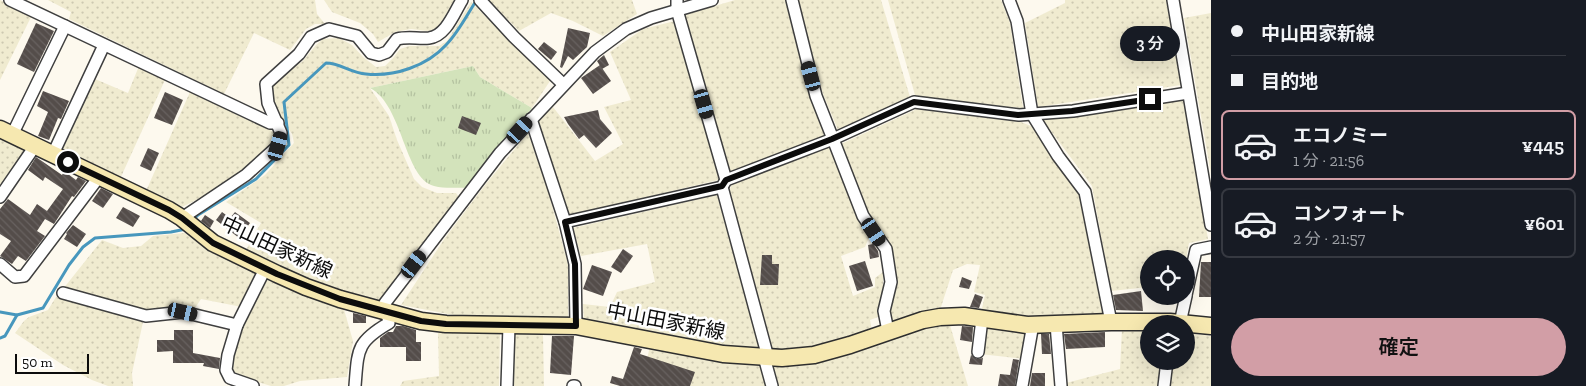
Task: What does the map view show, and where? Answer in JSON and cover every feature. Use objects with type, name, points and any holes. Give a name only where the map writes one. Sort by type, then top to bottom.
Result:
[{"type":"main road","name":"中山田家新線","points":[[6,132],[182,218],[213,243],[264,268],[340,299],[421,321],[446,324],[576,326],[723,354],[782,358],[814,355],[923,320],[940,317],[964,316],[1033,324],[1140,322]]},
{"type":"main road","name":"中山田家新線","points":[[1195,325],[1211,326]]},
{"type":"street","points":[[10,0],[270,123],[278,123]]},
{"type":"street","points":[[182,218],[246,175],[278,146],[281,133],[268,103],[266,84],[299,54],[311,37],[329,30],[357,36],[371,53],[379,55],[387,52],[397,39],[407,37],[430,38],[438,35],[449,23],[462,0]]},
{"type":"street","points":[[480,0],[514,37],[563,84]]},
{"type":"street","points":[[355,386],[360,347],[373,332],[389,323],[385,303],[500,153],[563,84],[594,52],[626,29],[677,5],[712,0]]},
{"type":"street","points":[[792,0],[816,96],[832,139],[863,216],[886,248],[891,282],[884,311],[888,331]]},
{"type":"street","points":[[1009,0],[1017,21],[1032,114],[1058,156],[1084,192],[1111,322]]},
{"type":"street","points":[[1173,0],[1211,224]]},
{"type":"street","points":[[677,5],[766,350],[764,357],[772,386]]},
{"type":"street","points":[[6,132],[65,26]]},
{"type":"street","points":[[53,154],[104,45]]},
{"type":"street","points":[[565,222],[724,183],[832,139],[914,102],[1018,115],[1072,111],[1188,93]]},
{"type":"street","points":[[531,119],[565,222],[575,264],[576,326]]},
{"type":"street","points":[[0,197],[35,146]]},
{"type":"street","points":[[0,264],[15,277],[24,276],[99,177]]},
{"type":"street","points":[[1195,255],[1196,250],[1211,247]]},
{"type":"street","points":[[253,386],[230,378],[226,370],[228,355],[237,325],[264,268]]},
{"type":"street","points":[[63,293],[146,316],[183,312],[237,325]]},
{"type":"street","points":[[978,352],[982,318]]},
{"type":"street","points":[[1022,386],[1033,324]]},
{"type":"street","points":[[1056,324],[1061,386]]},
{"type":"street","points":[[507,386],[509,326]]},
{"type":"street","points":[[1164,386],[1166,370]]},
{"type":"shaded area","points":[[0,0],[32,15],[0,80]]},
{"type":"shaded area","points":[[48,0],[315,0],[317,14],[325,24],[315,24],[306,29],[290,50],[254,33],[224,94],[69,19],[71,12]]},
{"type":"shaded area","points":[[324,0],[454,0],[435,30],[411,29],[395,32],[378,42],[373,34],[360,23],[332,12]]},
{"type":"shaded area","points":[[489,0],[632,0],[637,14],[603,36],[573,21],[551,13],[519,31]]},
{"type":"shaded area","points":[[735,0],[785,0],[810,94],[826,136],[729,172],[685,15]]},
{"type":"shaded area","points":[[798,0],[881,0],[910,97],[838,130],[823,94]]},
{"type":"shaded area","points":[[888,0],[1001,0],[1010,23],[1023,108],[951,102],[915,95]]},
{"type":"shaded area","points":[[1065,0],[1166,0],[1181,85],[1038,107],[1025,23],[1065,3]]},
{"type":"shaded area","points":[[471,2],[550,81],[532,108],[480,77],[473,66],[370,88],[389,116],[414,179],[422,187],[437,193],[456,193],[459,197],[386,297],[379,302],[369,301],[315,284],[246,250],[261,223],[226,202],[265,175],[294,143],[292,134],[275,108],[272,89],[276,80],[289,69],[302,62],[323,39],[339,38],[352,45],[376,67],[385,66],[400,49],[409,46],[439,46],[447,41]]},
{"type":"shaded area","points":[[1211,13],[1211,174],[1184,18]]},
{"type":"shaded area","points":[[675,21],[719,175],[718,180],[568,216],[538,121],[553,107],[595,161],[623,144],[604,107],[631,100],[610,52],[643,29]]},
{"type":"shaded area","points":[[139,66],[165,80],[120,179],[61,153],[95,79],[128,93]]},
{"type":"shaded area","points":[[190,92],[274,132],[275,138],[262,155],[242,172],[208,194],[180,208],[146,191]]},
{"type":"shaded area","points":[[1184,99],[1208,239],[1189,243],[1188,250],[1140,250],[1140,288],[1111,291],[1092,186],[1042,119],[1083,116]]},
{"type":"shaded area","points":[[917,109],[1021,122],[1031,126],[1080,194],[1106,313],[1019,317],[981,313],[985,295],[974,292],[980,265],[967,264],[953,270],[941,307],[893,321],[890,311],[896,281],[891,245],[868,212],[841,144]]},
{"type":"shaded area","points":[[528,133],[548,191],[568,264],[568,318],[464,317],[401,305],[445,238]]},
{"type":"shaded area","points":[[0,138],[23,149],[24,155],[0,188]]},
{"type":"shaded area","points":[[830,147],[870,235],[865,247],[841,256],[853,296],[875,287],[875,278],[883,272],[883,288],[878,317],[870,320],[872,331],[813,349],[773,351],[729,192],[732,184]]},
{"type":"shaded area","points":[[717,195],[760,350],[722,347],[584,322],[583,304],[610,307],[617,292],[655,282],[647,244],[581,256],[573,228]]},
{"type":"shaded area","points":[[185,233],[212,252],[258,272],[242,307],[201,299],[195,308],[144,309],[128,307],[63,289],[102,240],[123,248],[141,246],[153,236]]},
{"type":"shaded area","points":[[267,280],[343,306],[353,341],[347,377],[300,381],[284,386],[271,386],[233,374],[234,357],[241,328]]},
{"type":"shaded area","points":[[56,297],[143,322],[132,373],[133,386],[108,386],[92,380],[63,365],[15,333],[29,317],[48,310]]},
{"type":"shaded area","points":[[949,322],[968,386],[777,386],[772,365]]},
{"type":"shaded area","points":[[985,323],[1029,329],[1025,359],[980,354]]},
{"type":"shaded area","points":[[1122,328],[1140,328],[1140,370],[1159,370],[1158,386],[1066,386],[1066,383],[1120,369]]},
{"type":"shaded area","points":[[513,332],[543,333],[544,386],[511,386]]},
{"type":"shaded area","points":[[438,333],[500,333],[499,386],[400,386],[403,381],[439,376]]},
{"type":"shaded area","points":[[1195,334],[1211,336],[1211,386],[1170,386],[1171,370],[1195,370]]},
{"type":"shaded area","points":[[650,346],[761,364],[766,386],[641,386]]},
{"type":"green space","points":[[473,66],[480,77],[532,108],[469,188],[434,186],[424,180],[416,170],[390,109],[381,97],[370,88]]},
{"type":"building","points":[[36,23],[54,31],[34,72],[17,64]]},
{"type":"building","points":[[568,28],[590,33],[587,47],[573,60],[568,56],[562,68],[560,67]]},
{"type":"building","points":[[544,42],[557,52],[551,60],[538,49]]},
{"type":"building","points":[[604,55],[609,65],[602,69],[597,61]]},
{"type":"building","points":[[600,65],[611,81],[593,94],[581,78]]},
{"type":"building","points":[[43,91],[69,101],[61,119],[58,118],[49,140],[38,136],[48,112],[37,106]]},
{"type":"building","points":[[165,92],[183,100],[172,125],[154,118]]},
{"type":"building","points":[[598,110],[600,119],[612,133],[596,148],[584,135],[579,139],[564,117]]},
{"type":"building","points":[[462,116],[481,123],[476,135],[458,128]]},
{"type":"building","points":[[148,148],[159,153],[151,171],[140,166]]},
{"type":"building","points":[[36,157],[62,175],[64,171],[76,180],[78,177],[86,181],[74,197],[72,196],[54,224],[45,219],[37,231],[45,236],[26,261],[18,256],[12,264],[0,256],[11,241],[0,234],[0,209],[8,199],[30,215],[37,204],[47,211],[63,189],[45,177],[43,181],[28,170]]},
{"type":"building","points":[[101,188],[113,194],[103,208],[92,201]]},
{"type":"building","points":[[123,207],[140,216],[133,227],[116,218]]},
{"type":"building","points":[[222,212],[230,218],[235,212],[250,223],[239,238],[216,220]]},
{"type":"building","points":[[205,215],[214,221],[210,228],[201,221]]},
{"type":"building","points":[[73,225],[86,234],[77,247],[64,239],[66,233]]},
{"type":"building","points":[[873,244],[878,251],[879,257],[870,259],[868,245]]},
{"type":"building","points":[[623,249],[633,256],[621,273],[611,267]]},
{"type":"building","points":[[762,255],[772,255],[772,264],[779,264],[778,285],[760,285]]},
{"type":"building","points":[[865,261],[873,286],[857,291],[849,266]]},
{"type":"building","points":[[1201,262],[1211,262],[1211,297],[1199,297]]},
{"type":"building","points":[[592,265],[612,272],[603,296],[583,289]]},
{"type":"building","points":[[962,277],[972,281],[969,289],[959,287]]},
{"type":"building","points":[[1140,291],[1140,305],[1142,305],[1143,311],[1116,310],[1113,295]]},
{"type":"building","points":[[975,294],[983,297],[979,308],[970,307]]},
{"type":"building","points":[[353,313],[366,316],[366,323],[353,323]]},
{"type":"building","points":[[396,326],[416,330],[416,342],[421,342],[421,361],[406,361],[406,347],[380,347],[380,338],[388,332],[393,332]]},
{"type":"building","points":[[962,326],[973,327],[972,342],[960,340]]},
{"type":"building","points":[[174,330],[193,330],[193,353],[220,358],[219,369],[203,366],[204,363],[173,363],[173,351],[157,352],[157,340],[174,340]]},
{"type":"building","points":[[1105,332],[1105,347],[1066,349],[1064,334]]},
{"type":"building","points":[[1041,334],[1049,334],[1051,354],[1042,354]]},
{"type":"building","points":[[552,336],[574,336],[571,375],[550,373]]},
{"type":"building","points":[[634,347],[642,349],[640,354],[695,372],[690,386],[620,386],[610,383],[612,376],[623,379]]},
{"type":"building","points":[[971,355],[977,359],[983,358],[982,365],[969,364]]},
{"type":"building","points":[[1013,359],[1019,360],[1015,386],[998,386],[1000,374],[1010,375]]},
{"type":"building","points":[[1032,373],[1045,373],[1045,386],[1030,386]]},
{"type":"waterway","points":[[193,220],[256,179],[289,145],[284,102],[326,63],[366,74],[399,72],[420,64],[446,45],[476,1]]},
{"type":"waterway","points":[[0,312],[17,315],[43,308],[69,265],[83,247],[95,238],[171,232],[186,229]]},
{"type":"waterway","points":[[0,338],[5,336],[17,315]]},
{"type":"route","points":[[68,162],[169,210],[213,243],[306,287],[340,299],[421,321],[446,324],[576,326],[575,264],[565,222],[722,186],[726,180],[832,139],[914,102],[1018,115],[1072,111],[1150,99]]}]
